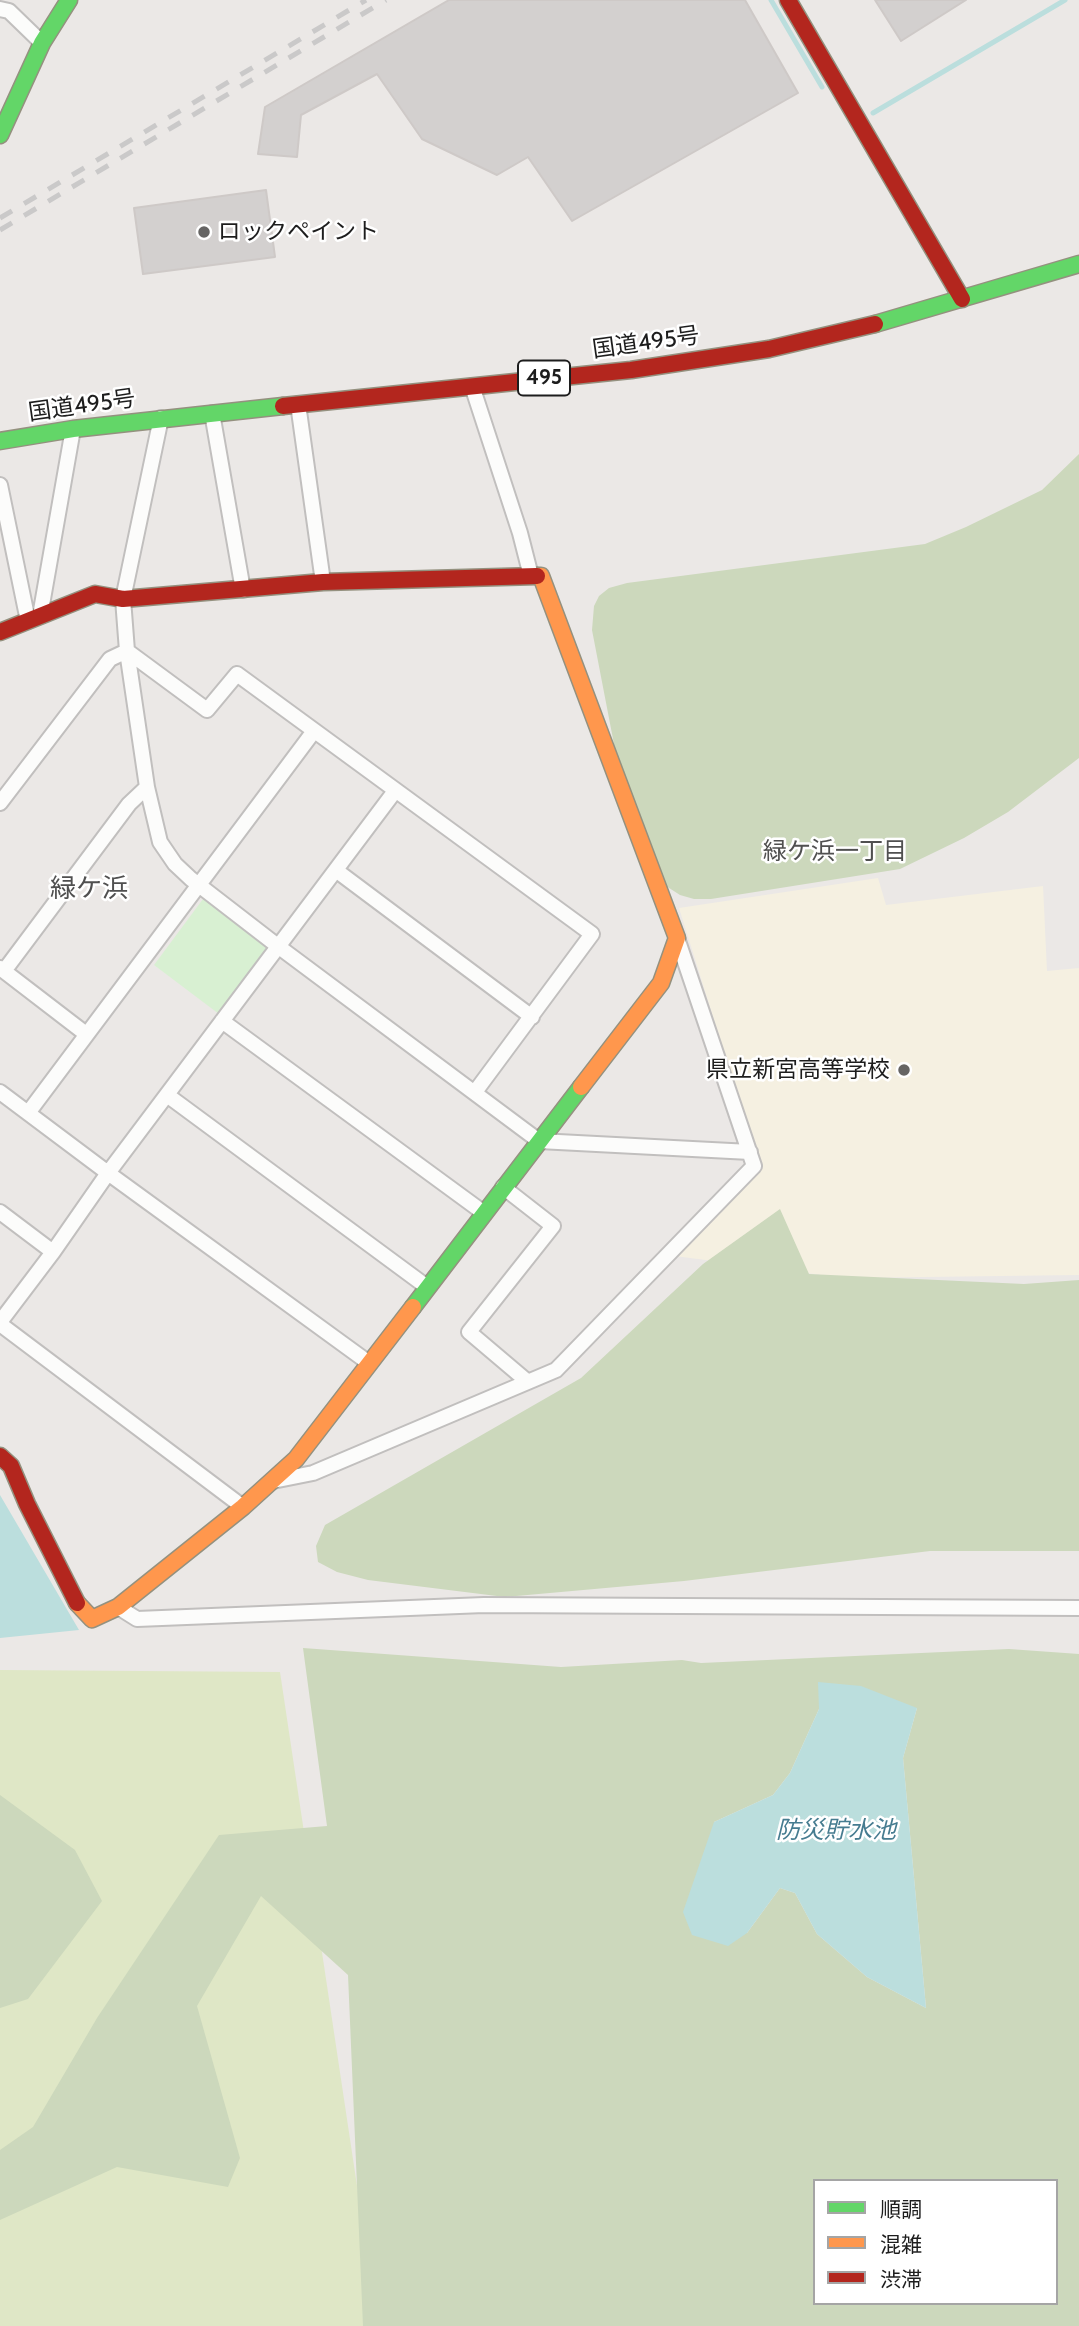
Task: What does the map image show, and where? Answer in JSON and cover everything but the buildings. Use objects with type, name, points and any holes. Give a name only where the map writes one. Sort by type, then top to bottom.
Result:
[{"type":"main road","points":[[0,135],[42,43],[69,0]]},
{"type":"main road","points":[[788,0],[962,299]]},
{"type":"main road","name":"国道495号","points":[[0,440],[212,412],[631,370],[769,349],[875,324],[1079,264]]},
{"type":"main road","points":[[0,632],[95,594],[123,599],[323,582],[541,576],[677,938],[661,983],[296,1459],[243,1507],[117,1607],[92,1619],[78,1605],[11,1466],[0,1456]]},
{"type":"street","points":[[3,6],[42,43]]},
{"type":"street","points":[[472,386],[520,533],[531,576]]},
{"type":"street","points":[[298,404],[323,582]]},
{"type":"street","points":[[212,412],[243,590]]},
{"type":"street","points":[[161,418],[123,599],[148,787],[160,842],[175,864],[279,947],[539,1140],[750,1152]]},
{"type":"street","points":[[34,618],[73,429]]},
{"type":"street","points":[[0,485],[34,618]]},
{"type":"street","points":[[128,651],[207,710],[237,674],[592,934],[475,1092]]},
{"type":"street","points":[[0,803],[110,659],[128,651]]},
{"type":"street","points":[[28,1114],[314,732]]},
{"type":"street","points":[[86,1034],[2,970],[129,804],[148,787]]},
{"type":"street","points":[[243,1507],[0,1323],[54,1252],[108,1173],[395,791]]},
{"type":"street","points":[[337,871],[532,1017]]},
{"type":"street","points":[[272,1481],[313,1473],[556,1370],[754,1166],[677,938]]},
{"type":"street","points":[[222,1021],[484,1213]]},
{"type":"street","points":[[0,1092],[369,1363]]},
{"type":"street","points":[[167,1095],[427,1287]]},
{"type":"street","points":[[503,1187],[553,1226],[469,1332],[528,1382]]},
{"type":"street","points":[[0,1212],[54,1252]]},
{"type":"street","points":[[117,1607],[137,1619],[484,1605],[1079,1608]]},
{"type":"shaded area","name":"県立新宮高等学校","points":[[878,878],[886,905],[1043,886],[1047,971],[1079,968],[1079,1275],[845,1278],[667,1255],[761,1170],[679,908]]},
{"type":"green space","points":[[1079,454],[1079,758],[1008,812],[964,838],[900,869],[711,899],[694,899],[680,895],[666,886],[629,822],[592,630],[594,606],[599,596],[609,588],[627,583],[925,544],[1042,490]]},
{"type":"green space","points":[[203,899],[268,949],[219,1014],[154,965]]},
{"type":"green space","points":[[780,1209],[809,1274],[1024,1284],[1079,1280],[1079,1551],[930,1551],[684,1581],[505,1597],[368,1580],[337,1572],[318,1562],[316,1546],[325,1525],[581,1378],[703,1264]]},
{"type":"green space","points":[[303,1648],[561,1667],[682,1660],[701,1663],[1009,1649],[1079,1654],[1079,2326],[363,2326],[348,1975],[261,1896],[197,2006],[240,2158],[228,2187],[117,2167],[0,2220],[0,2150],[33,2127],[97,2018],[219,1835],[327,1826]],"holes":[[[917,1708],[903,1758],[926,2008],[867,1977],[817,1934],[795,1893],[780,1888],[747,1933],[714,1822],[773,1795],[790,1773],[819,1709]]]},
{"type":"green space","points":[[0,1670],[280,1672],[378,2326],[0,2326]]},
{"type":"green space","points":[[0,1795],[75,1850],[102,1901],[28,1999],[0,2008]]},
{"type":"water","points":[[0,1495],[79,1630],[0,1638]]},
{"type":"water","name":"防災貯水池","points":[[818,1682],[861,1686],[917,1708],[903,1758],[926,2008],[867,1977],[817,1934],[795,1893],[780,1888],[747,1933],[728,1946],[692,1935],[683,1912],[714,1822],[773,1795],[790,1773],[819,1709]]},
{"type":"waterway","points":[[771,0],[822,87]]},
{"type":"waterway","points":[[873,113],[1065,0]]},
{"type":"railway","points":[[0,218],[366,0]]},
{"type":"railway","points":[[0,230],[386,0]]},
{"type":"traffic: fast","points":[[0,135],[42,43],[69,0]]},
{"type":"traffic: fast","points":[[875,324],[1079,264]]},
{"type":"traffic: fast","points":[[0,441],[73,429],[283,406]]},
{"type":"traffic: fast","points":[[413,1307],[581,1087]]},
{"type":"traffic: slow","points":[[537,576],[541,576],[677,938],[661,983],[581,1087]]},
{"type":"traffic: slow","points":[[77,1603],[92,1619],[118,1607],[243,1507],[296,1459],[413,1307]]},
{"type":"traffic: jam","points":[[788,0],[962,299]]},
{"type":"traffic: jam","points":[[283,406],[631,370],[769,349],[875,324]]},
{"type":"traffic: jam","points":[[0,632],[95,594],[123,599],[323,582],[537,576]]},
{"type":"traffic: jam","points":[[0,1456],[11,1466],[77,1603]]},
{"type":"place","name":"ロックペイント","points":[[204,232]]},
{"type":"place","name":"県立新宮高等学校","points":[[904,1070]]},
{"type":"district","name":"緑ケ浜一丁目","points":[[835,852]]},
{"type":"district","name":"緑ケ浜","points":[[89,889]]}]
